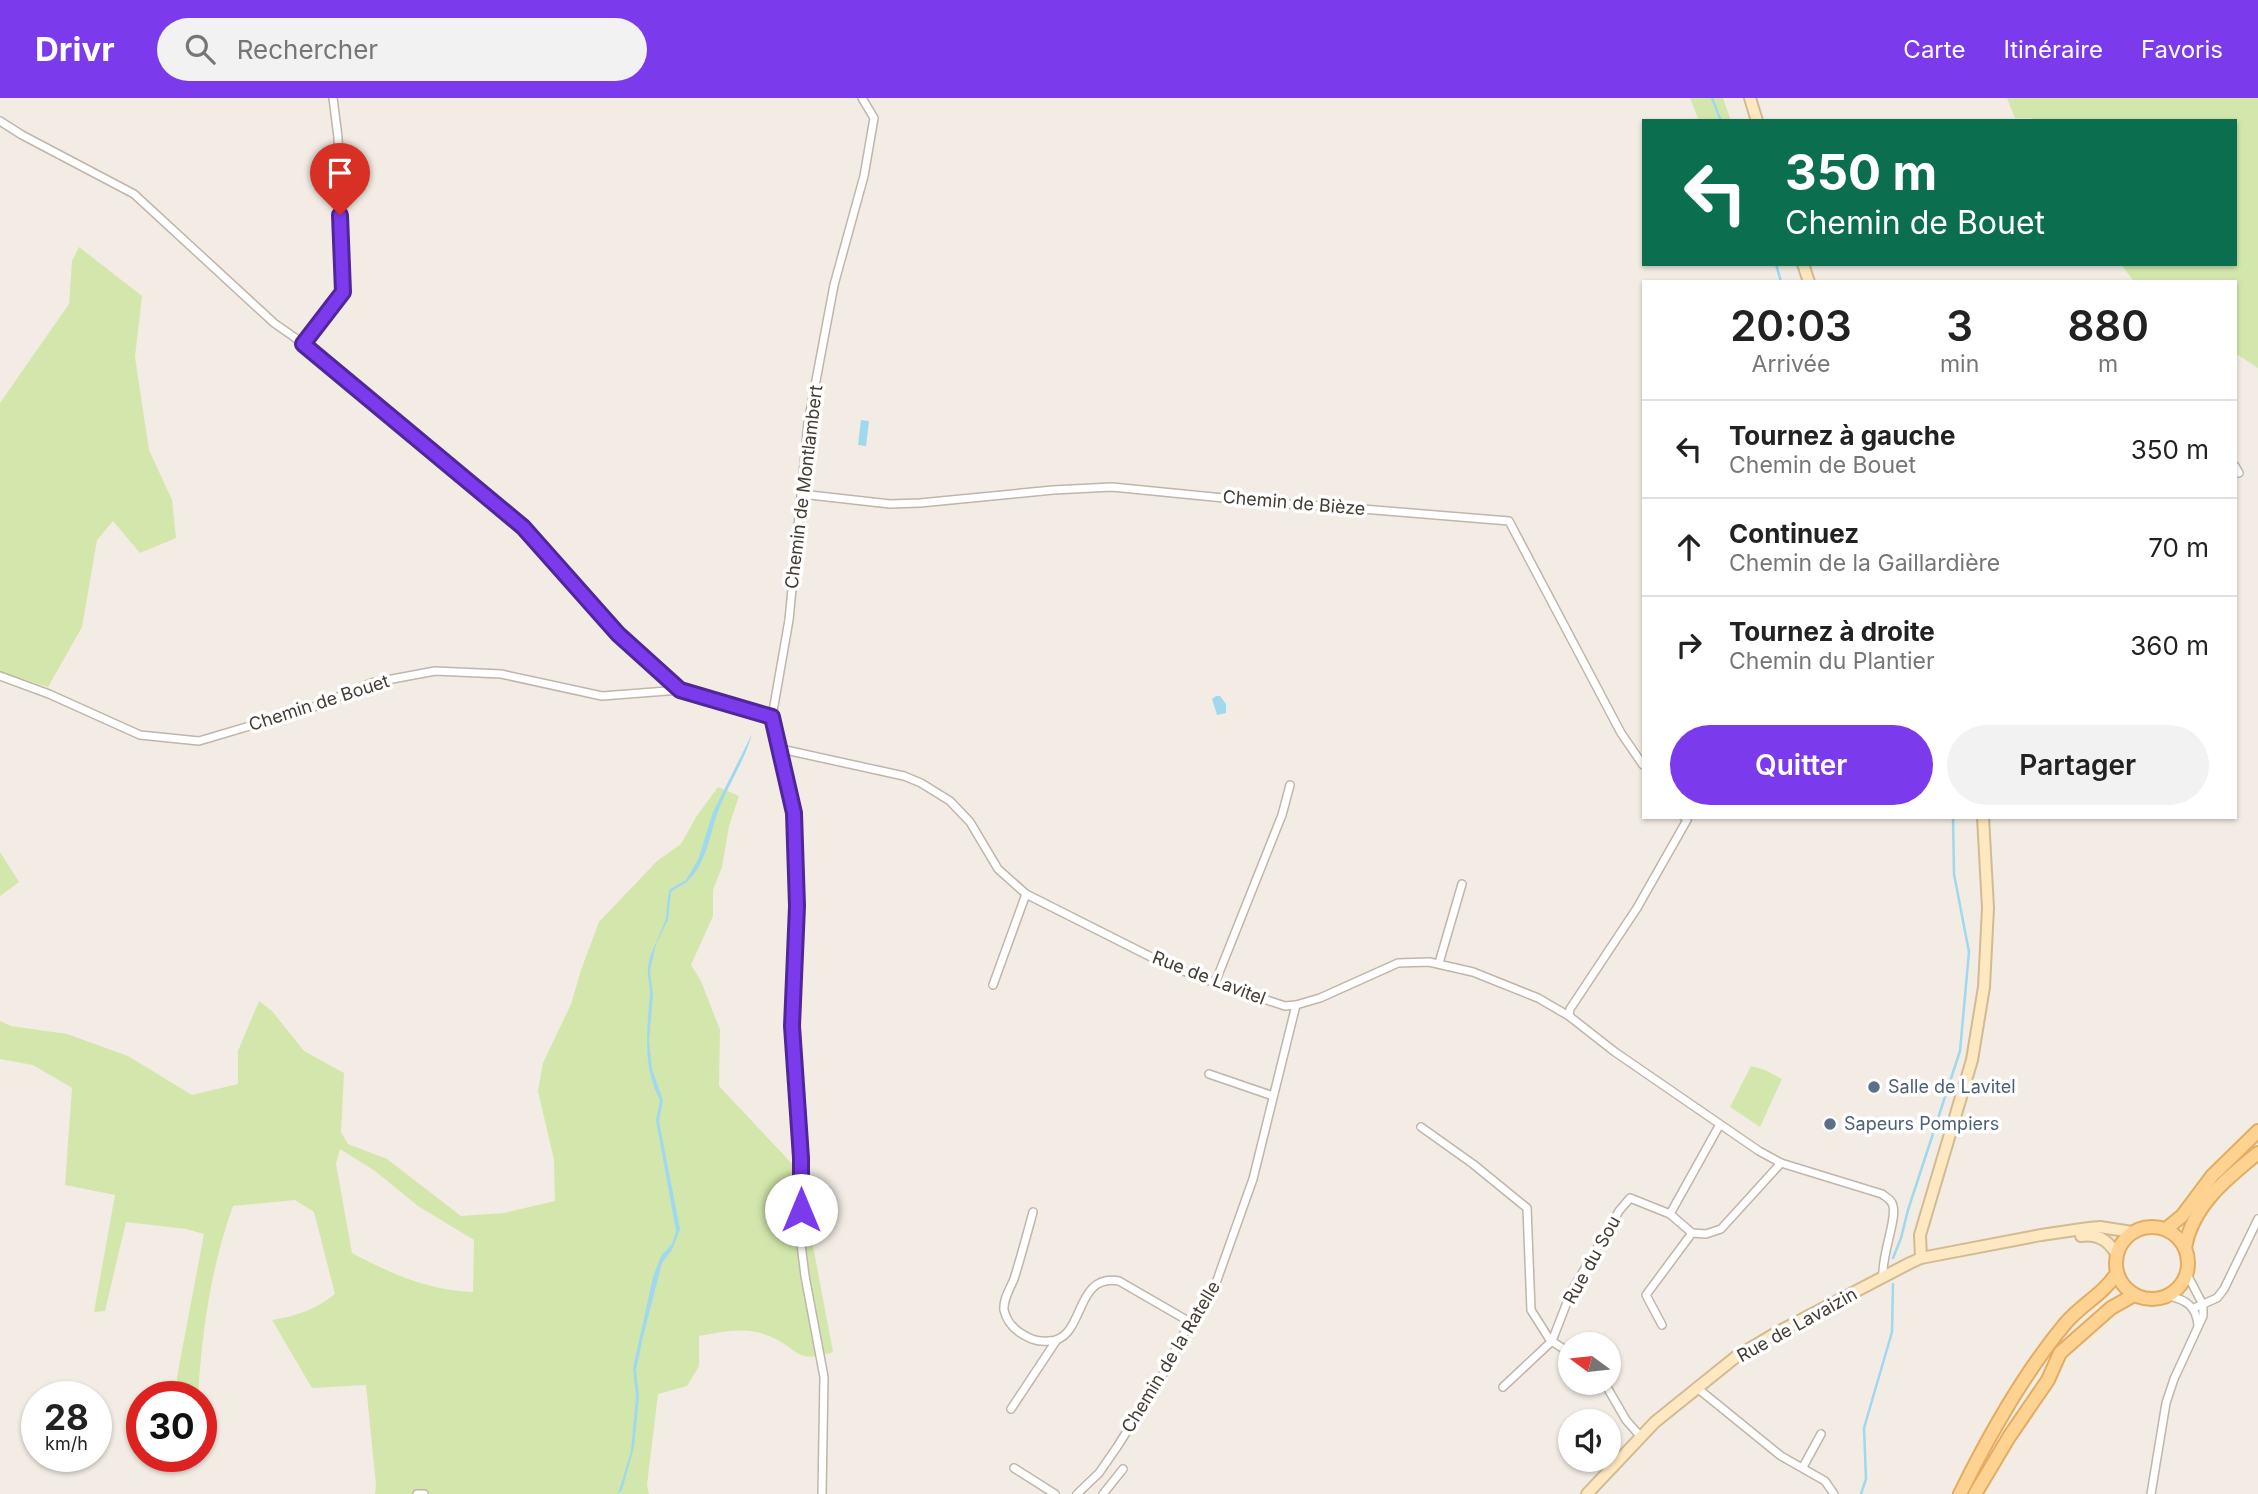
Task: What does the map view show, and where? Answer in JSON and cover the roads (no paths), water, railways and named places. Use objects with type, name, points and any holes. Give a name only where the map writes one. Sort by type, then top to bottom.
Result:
[{"type":"main road","points":[[1750,98],[1756,119]]},
{"type":"main road","points":[[1921,1258],[1920,1235],[1972,1060],[1984,988],[1988,908],[1983,819]]},
{"type":"main road","points":[[2166,1229],[2182,1216],[2212,1176],[2258,1131]]},
{"type":"main road","points":[[2185,1248],[2193,1223],[2214,1192],[2258,1153]]},
{"type":"main road","points":[[2149,1226],[2166,1229],[2174,1233],[2185,1248],[2189,1265],[2183,1283],[2168,1296],[2151,1299],[2134,1295],[2117,1273],[2120,1247],[2132,1232],[2149,1226]]},
{"type":"main road","name":"Rue de Lavaizin","points":[[1594,1492],[1641,1437],[1696,1387],[1758,1343],[1921,1258],[2041,1235],[2100,1227],[2132,1232]]},
{"type":"main road","name":"Rue de Lavaizin","points":[[2009,1242],[2042,1242],[2088,1235],[2107,1242],[2117,1255]]},
{"type":"main road","points":[[1960,1494],[1998,1423],[2051,1341],[2066,1322],[2104,1291],[2117,1273]]},
{"type":"main road","points":[[1975,1494],[2009,1437],[2048,1380],[2060,1353],[2111,1308],[2134,1295]]},
{"type":"street","points":[[303,344],[343,292],[338,137],[333,98]]},
{"type":"street","name":"Chemin de Montlambert","points":[[772,717],[789,620],[808,422],[834,285],[864,176],[874,118],[862,98]]},
{"type":"street","points":[[0,121],[134,194],[265,315],[523,527],[618,634],[680,690]]},
{"type":"street","name":"Chemin de Bièze","points":[[801,494],[890,504],[1112,487],[1285,504],[1508,521],[1621,733],[1642,764]]},
{"type":"street","name":"Chemin de Bouet","points":[[0,676],[49,694],[140,736],[199,741],[317,706],[370,683],[435,671],[501,674],[602,696],[680,690],[772,717]]},
{"type":"street","points":[[772,717],[794,813],[797,906],[792,1026],[801,1158],[800,1236],[824,1377],[822,1494]]},
{"type":"street","name":"Rue de Lavitel","points":[[781,749],[904,776],[920,783],[950,801],[970,822],[998,869],[1026,894],[1165,964],[1215,983],[1285,1006],[1296,1005],[1320,998],[1398,963],[1414,961],[1439,963],[1473,972],[1538,998],[1569,1016],[1719,1126],[1781,1163],[1882,1194],[1889,1199],[1894,1212],[1882,1264],[1883,1277]]},
{"type":"street","points":[[1215,983],[1282,815],[1290,785]]},
{"type":"street","points":[[1569,1016],[1570,1009],[1637,908],[1685,819]]},
{"type":"street","points":[[1439,963],[1462,884]]},
{"type":"street","points":[[993,985],[1026,894]]},
{"type":"street","name":"Chemin de la Ratelle","points":[[1077,1494],[1099,1473],[1117,1447],[1163,1374],[1190,1322],[1216,1283],[1244,1209],[1296,1005]]},
{"type":"street","points":[[1209,1074],[1273,1096]]},
{"type":"street","points":[[1670,1214],[1719,1126]]},
{"type":"street","points":[[1420,1127],[1473,1164],[1527,1208],[1531,1310],[1552,1341],[1558,1345]]},
{"type":"street","points":[[1662,1325],[1646,1295],[1692,1233],[1706,1234],[1721,1229],[1781,1163]]},
{"type":"street","name":"Rue du Sou","points":[[1503,1387],[1552,1341],[1571,1293],[1619,1210],[1630,1198],[1670,1214],[1692,1233]]},
{"type":"street","points":[[1033,1212],[1004,1309],[1014,1327],[1033,1341],[1056,1341],[1063,1338],[1090,1290],[1097,1283],[1109,1279],[1119,1281],[1190,1322]]},
{"type":"street","points":[[2194,1308],[2217,1298],[2224,1289],[2258,1219]]},
{"type":"street","points":[[2151,1494],[2166,1403],[2203,1316],[2203,1305],[2187,1274]]},
{"type":"street","points":[[2168,1296],[2185,1301],[2194,1308],[2198,1330]]},
{"type":"street","points":[[1011,1409],[1056,1341]]},
{"type":"street","points":[[1696,1387],[1782,1456],[1825,1481],[1834,1494]]},
{"type":"street","points":[[1612,1395],[1626,1420],[1641,1437]]},
{"type":"street","points":[[1803,1466],[1821,1434]]},
{"type":"street","points":[[1014,1468],[1055,1494]]},
{"type":"street","points":[[1103,1494],[1123,1469]]},
{"type":"street","points":[[417,1494],[424,1494]]},
{"type":"water","points":[[861,420],[869,421],[866,446],[858,445]]},
{"type":"water","points":[[1220,696],[1226,704],[1226,713],[1217,715],[1212,699]]},
{"type":"water","points":[[752,734],[717,814],[701,863],[689,880],[671,892],[668,920],[656,944],[650,971],[653,995],[649,1041],[652,1069],[663,1100],[659,1121],[680,1229],[672,1250],[662,1263],[643,1337],[636,1370],[639,1397],[634,1447],[622,1490],[618,1494],[631,1451],[636,1397],[633,1368],[653,1277],[661,1256],[672,1244],[676,1231],[656,1120],[660,1100],[650,1075],[648,1061],[648,967],[651,955],[665,921],[670,889],[686,880],[698,860],[713,812]]},
{"type":"waterway","points":[[1712,98],[1720,119]]},
{"type":"waterway","points":[[1777,266],[1780,280]]},
{"type":"waterway","points":[[1893,1258],[1960,1051],[1969,952],[1954,874],[1953,819]]},
{"type":"waterway","points":[[1861,1494],[1866,1479],[1864,1428],[1892,1332],[1893,1284]]},
{"type":"place","name":"Salle de Lavitel","points":[[1874,1087]]},
{"type":"place","name":"Sapeurs Pompiers","points":[[1830,1124]]}]
